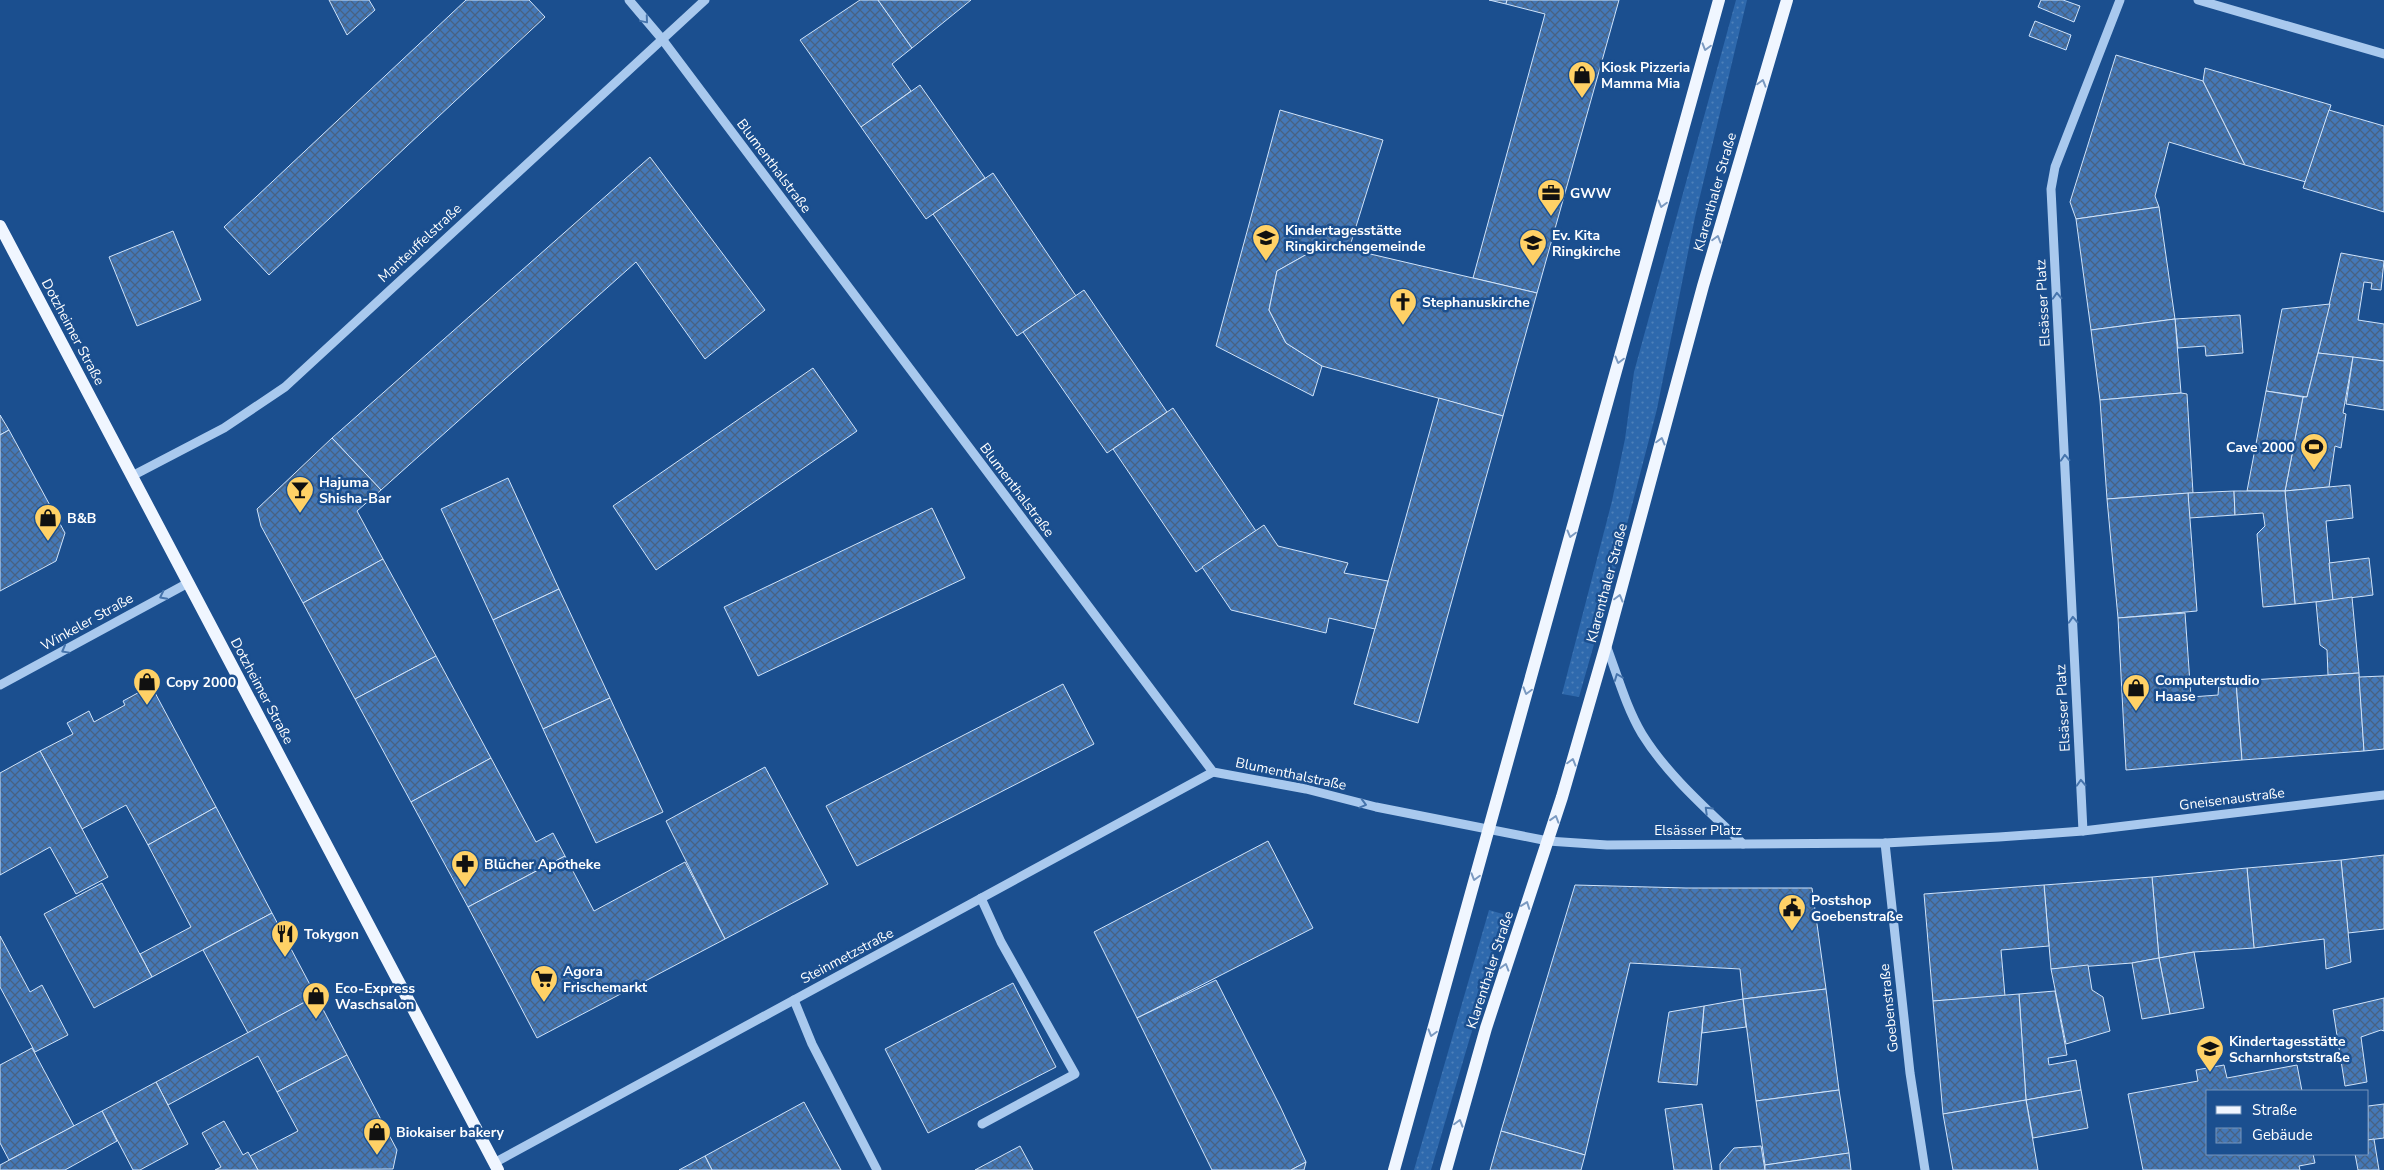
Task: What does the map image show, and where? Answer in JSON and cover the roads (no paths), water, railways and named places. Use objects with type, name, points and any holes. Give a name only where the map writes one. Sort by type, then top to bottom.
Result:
[{"type":"main road","points":[[1394,1170],[1719,0]]},
{"type":"main road","name":"Klarenthaler Straße","points":[[1446,1170],[1489,1019],[1548,841],[1606,645],[1703,286],[1787,0]]},
{"type":"main road","name":"Dotzheimer Straße","points":[[0,226],[496,1166]]},
{"type":"street","name":"Blumenthalstraße","points":[[629,0],[662,39],[1213,772],[1306,789],[1376,807],[1488,830]]},
{"type":"street","name":"Manteuffelstraße","points":[[132,476],[224,428],[285,387],[705,0]]},
{"type":"street","name":"Elsässer Platz","points":[[1488,830],[1548,841],[1607,844],[1885,843],[2083,831],[2052,190],[2055,167],[2120,0]]},
{"type":"street","points":[[2198,0],[2384,54]]},
{"type":"street","name":"Winkeler Straße","points":[[0,685],[188,584]]},
{"type":"street","points":[[1606,645],[1629,707],[1642,733],[1698,801],[1743,844]]},
{"type":"street","name":"Steinmetzstraße","points":[[496,1166],[794,1000],[1213,772]]},
{"type":"street","name":"Gneisenaustraße","points":[[2083,831],[2384,795]]},
{"type":"street","name":"Goebenstraße","points":[[1885,843],[1910,1073],[1925,1170]]},
{"type":"street","points":[[981,898],[1001,942],[1075,1074],[982,1124]]},
{"type":"street","points":[[794,1000],[812,1044],[876,1170]]},
{"type":"place","name":"Kiosk Pizzeria Mamma Mia","points":[[1582,99]]},
{"type":"place","name":"GWW","points":[[1551,217]]},
{"type":"place","name":"Kindertagesstätte Ringkirchengemeinde","points":[[1266,262]]},
{"type":"place","name":"Ev. Kita Ringkirche","points":[[1533,267]]},
{"type":"place","name":"Stephanuskirche","points":[[1403,326]]},
{"type":"place","name":"Cave 2000","points":[[2314,471]]},
{"type":"place","name":"Hajuma Shisha-Bar","points":[[300,514]]},
{"type":"place","name":"B&B","points":[[48,542]]},
{"type":"place","name":"Copy 2000","points":[[147,706]]},
{"type":"place","name":"Computerstudio Haase","points":[[2136,712]]},
{"type":"place","name":"Blücher Apotheke","points":[[465,888]]},
{"type":"place","name":"Postshop Goebenstraße","points":[[1792,932]]},
{"type":"place","name":"Tokygon","points":[[285,958]]},
{"type":"place","name":"Agora Frischemarkt","points":[[544,1003]]},
{"type":"place","name":"Eco-Express Waschsalon","points":[[316,1020]]},
{"type":"place","name":"Kindertagesstätte Scharnhorststraße","points":[[2210,1073]]},
{"type":"place","name":"Biokaiser bakery","points":[[377,1156]]}]
